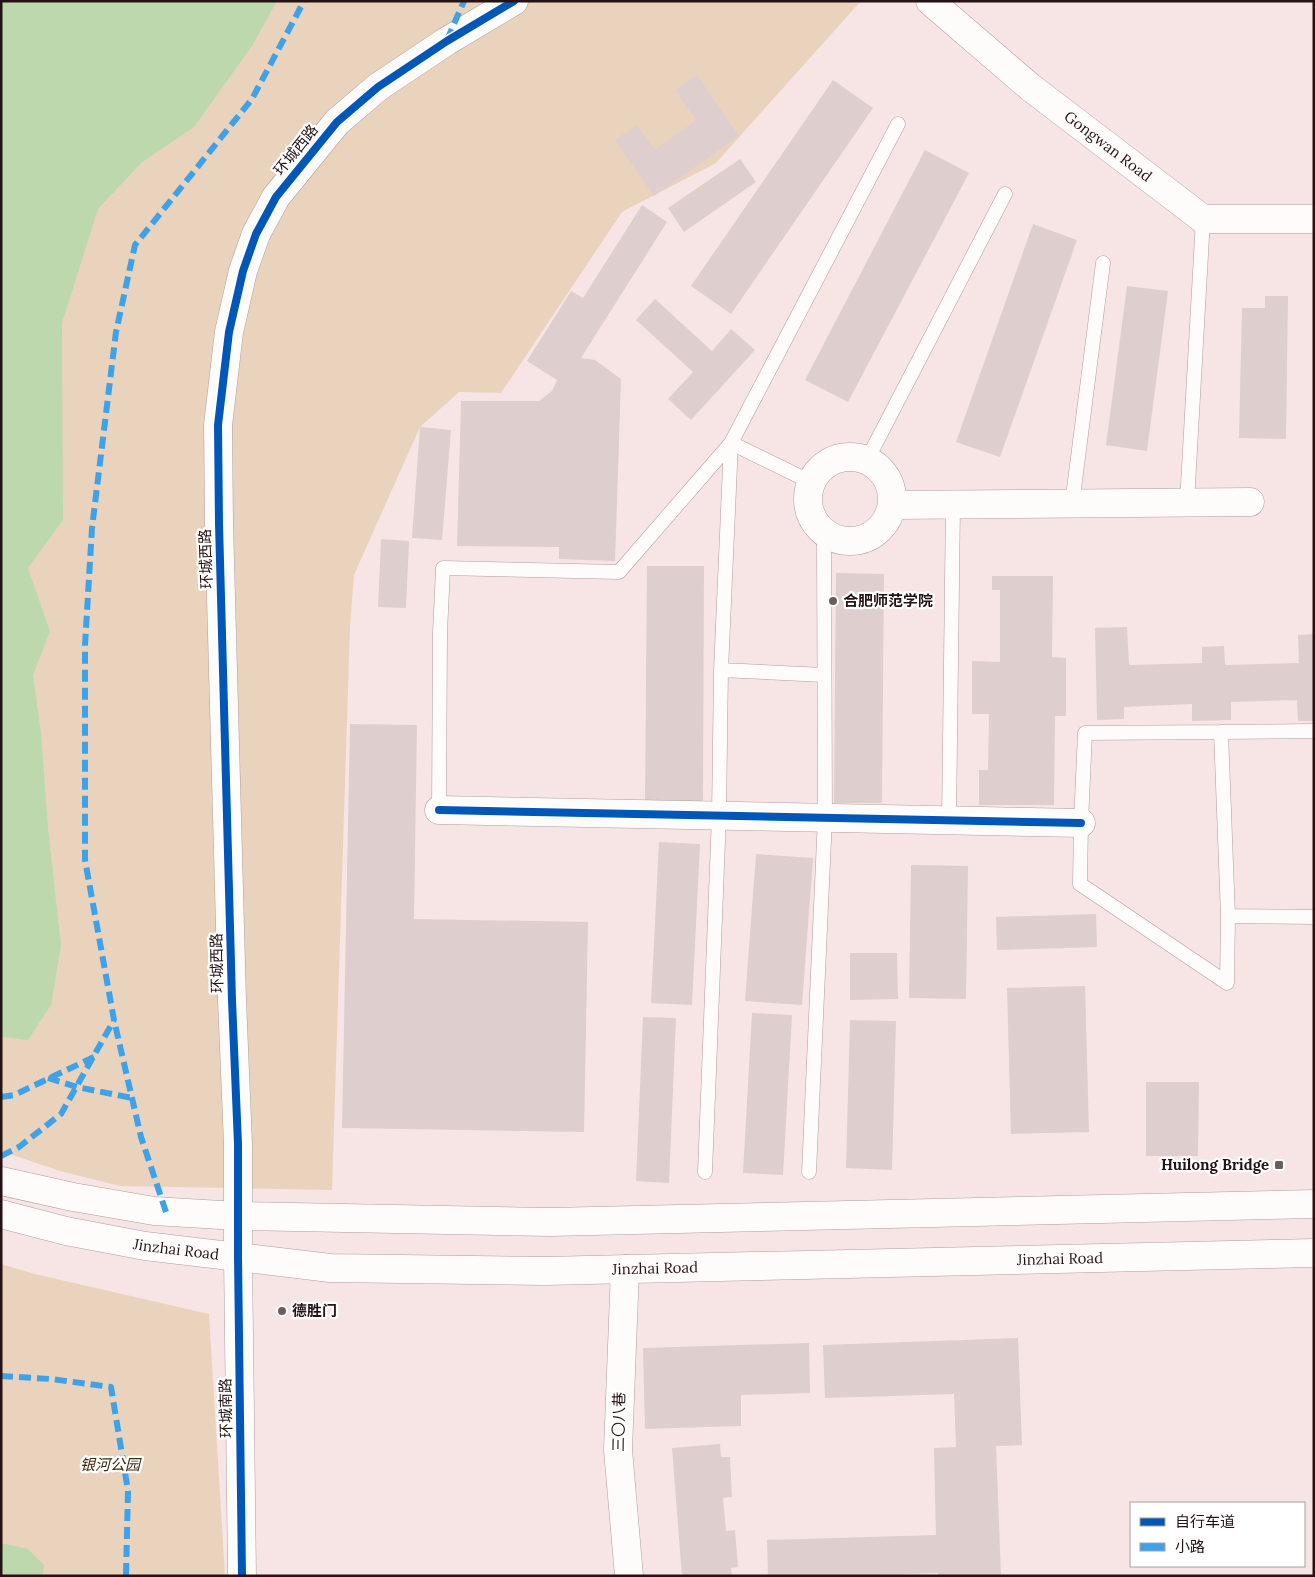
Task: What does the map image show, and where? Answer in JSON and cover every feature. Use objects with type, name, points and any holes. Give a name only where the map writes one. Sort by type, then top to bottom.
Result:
[{"type":"street","name":"环城西路","points":[[238,1238],[238,1144],[232,1000],[218,425],[229,332],[243,271],[256,234],[276,196],[336,122],[378,87],[447,41],[514,1]]},
{"type":"street","name":"Gongwan Road","points":[[930,1],[1030,86],[1203,219]]},
{"type":"street","points":[[1203,219],[1314,219]]},
{"type":"street","points":[[854,456],[867,460],[878,467],[887,477],[892,490],[892,505],[888,519],[879,531],[867,539],[852,542],[837,540],[824,533],[814,522],[808,509],[807,495],[811,482],[818,471],[828,462],[841,457],[854,456]]},
{"type":"street","points":[[892,505],[1250,502]]},
{"type":"street","points":[[439,810],[1081,823]]},
{"type":"street","name":"Jinzhai Road","points":[[1,1181],[73,1197],[154,1211],[330,1268],[545,1271],[1314,1253]]},
{"type":"street","name":"Jinzhai Road","points":[[1,1214],[66,1231],[145,1246],[238,1238],[550,1222],[1314,1204]]},
{"type":"street","name":"环城南路","points":[[238,1238],[242,1576]]},
{"type":"street","name":"三〇八巷","points":[[625,1269],[618,1450],[629,1576]]},
{"type":"lane","points":[[439,810],[440,633],[443,568],[619,572],[731,442],[898,124]]},
{"type":"lane","points":[[867,460],[1004,194]]},
{"type":"lane","points":[[1187,503],[1203,219]]},
{"type":"lane","points":[[1072,504],[1103,263]]},
{"type":"lane","points":[[731,442],[811,482]]},
{"type":"lane","points":[[705,1172],[719,816],[721,670],[731,442]]},
{"type":"lane","points":[[949,820],[953,504]]},
{"type":"lane","points":[[809,1172],[825,818],[824,533]]},
{"type":"lane","points":[[721,670],[824,675]]},
{"type":"lane","points":[[1221,732],[1228,916],[1226,983],[1080,884],[1084,733],[1314,731]]},
{"type":"lane","points":[[1228,916],[1314,917]]},
{"type":"green space","points":[[1,1],[861,1],[716,163],[622,212],[501,393],[459,392],[420,427],[354,575],[350,627],[332,1190],[120,1186],[60,1171],[1,1151]]},
{"type":"green space","name":"银河公园","points":[[1,1264],[35,1274],[209,1314],[225,1576],[1,1576]]},
{"type":"shaded area","points":[[1,1],[277,1],[252,46],[194,127],[141,163],[98,209],[62,323],[63,520],[28,568],[50,631],[33,675],[41,733],[48,828],[61,945],[51,1005],[28,1040],[1,1037]]},
{"type":"shaded area","points":[[1,1543],[28,1549],[44,1565],[43,1576],[1,1576]]},
{"type":"building","points":[[697,75],[739,136],[654,196],[615,140],[637,125],[655,150],[696,120],[675,90]]},
{"type":"building","points":[[833,80],[873,108],[731,314],[691,286]]},
{"type":"building","points":[[925,150],[969,173],[848,402],[805,380]]},
{"type":"building","points":[[740,159],[756,182],[684,232],[668,208]]},
{"type":"building","points":[[642,205],[667,222],[581,358],[595,360],[621,379],[615,561],[559,559],[559,547],[457,546],[461,401],[539,401],[552,391],[557,380],[527,361],[571,291],[583,298]]},
{"type":"building","points":[[1033,224],[1077,240],[1000,457],[956,442]]},
{"type":"building","points":[[1127,286],[1168,291],[1147,451],[1106,445]]},
{"type":"building","points":[[1265,296],[1288,296],[1286,439],[1239,438],[1242,308],[1265,308]]},
{"type":"building","points":[[655,299],[712,351],[731,329],[755,350],[691,420],[668,399],[693,372],[636,320]]},
{"type":"building","points":[[420,427],[451,430],[442,540],[412,538]]},
{"type":"building","points":[[381,539],[409,541],[406,608],[378,607]]},
{"type":"building","points":[[647,566],[704,566],[703,801],[645,801]]},
{"type":"building","points":[[836,573],[884,574],[882,803],[834,803]]},
{"type":"building","points":[[992,576],[1053,576],[1052,657],[1066,658],[1066,716],[1055,716],[1054,805],[979,805],[979,770],[988,770],[989,714],[972,714],[972,661],[1000,662],[1000,590],[992,590]]},
{"type":"building","points":[[1127,627],[1129,665],[1202,663],[1202,647],[1224,646],[1225,665],[1299,663],[1298,635],[1314,634],[1314,721],[1298,721],[1297,700],[1231,702],[1231,720],[1192,721],[1192,704],[1124,707],[1124,719],[1097,720],[1095,628]]},
{"type":"building","points":[[350,724],[417,725],[414,919],[588,922],[584,1132],[342,1128]]},
{"type":"building","points":[[659,842],[700,844],[692,1005],[651,1003]]},
{"type":"building","points":[[756,854],[813,858],[802,1005],[745,1001]]},
{"type":"building","points":[[911,865],[968,866],[966,999],[909,998]]},
{"type":"building","points":[[1096,914],[1097,947],[997,950],[996,917]]},
{"type":"building","points":[[850,953],[897,953],[898,999],[850,1000]]},
{"type":"building","points":[[1085,986],[1089,1132],[1011,1134],[1007,988]]},
{"type":"building","points":[[752,1013],[792,1015],[783,1175],[743,1173]]},
{"type":"building","points":[[643,1017],[676,1018],[669,1183],[636,1181]]},
{"type":"building","points":[[850,1020],[896,1021],[892,1170],[846,1168]]},
{"type":"building","points":[[1146,1082],[1199,1082],[1198,1156],[1146,1156]]},
{"type":"building","points":[[1018,1338],[1022,1445],[996,1446],[1001,1576],[938,1576],[938,1573],[768,1576],[767,1540],[936,1535],[934,1448],[956,1447],[954,1394],[825,1398],[823,1345]]},
{"type":"building","points":[[809,1343],[810,1393],[741,1395],[741,1426],[645,1429],[643,1348]]},
{"type":"building","points":[[720,1444],[721,1457],[730,1457],[732,1497],[723,1498],[726,1531],[735,1530],[738,1567],[731,1568],[732,1576],[682,1576],[672,1448]]},
{"type":"marked path","points":[[166,1212],[141,1137],[114,1020],[85,860],[85,645],[92,528],[116,332],[135,245],[252,99],[304,1]]},
{"type":"marked path","points":[[447,40],[464,1]]},
{"type":"marked path","points":[[1,1156],[19,1147],[61,1114],[114,1020]]},
{"type":"marked path","points":[[1,1097],[14,1095],[94,1057]]},
{"type":"marked path","points":[[48,1078],[77,1087],[132,1098]]},
{"type":"marked path","points":[[1,1376],[51,1379],[111,1387],[128,1491],[126,1576]]},
{"type":"cycle path","points":[[242,1576],[238,1144],[232,1000],[219,524],[218,425],[229,332],[243,271],[256,234],[276,197],[337,122],[378,87],[447,41],[514,1]]},
{"type":"cycle path","points":[[439,810],[1081,823]]},
{"type":"place","name":"合肥师范学院","points":[[833,601]]},
{"type":"place","name":"Huilong Bridge","points":[[1279,1165]]},
{"type":"place","name":"德胜门","points":[[282,1311]]}]
